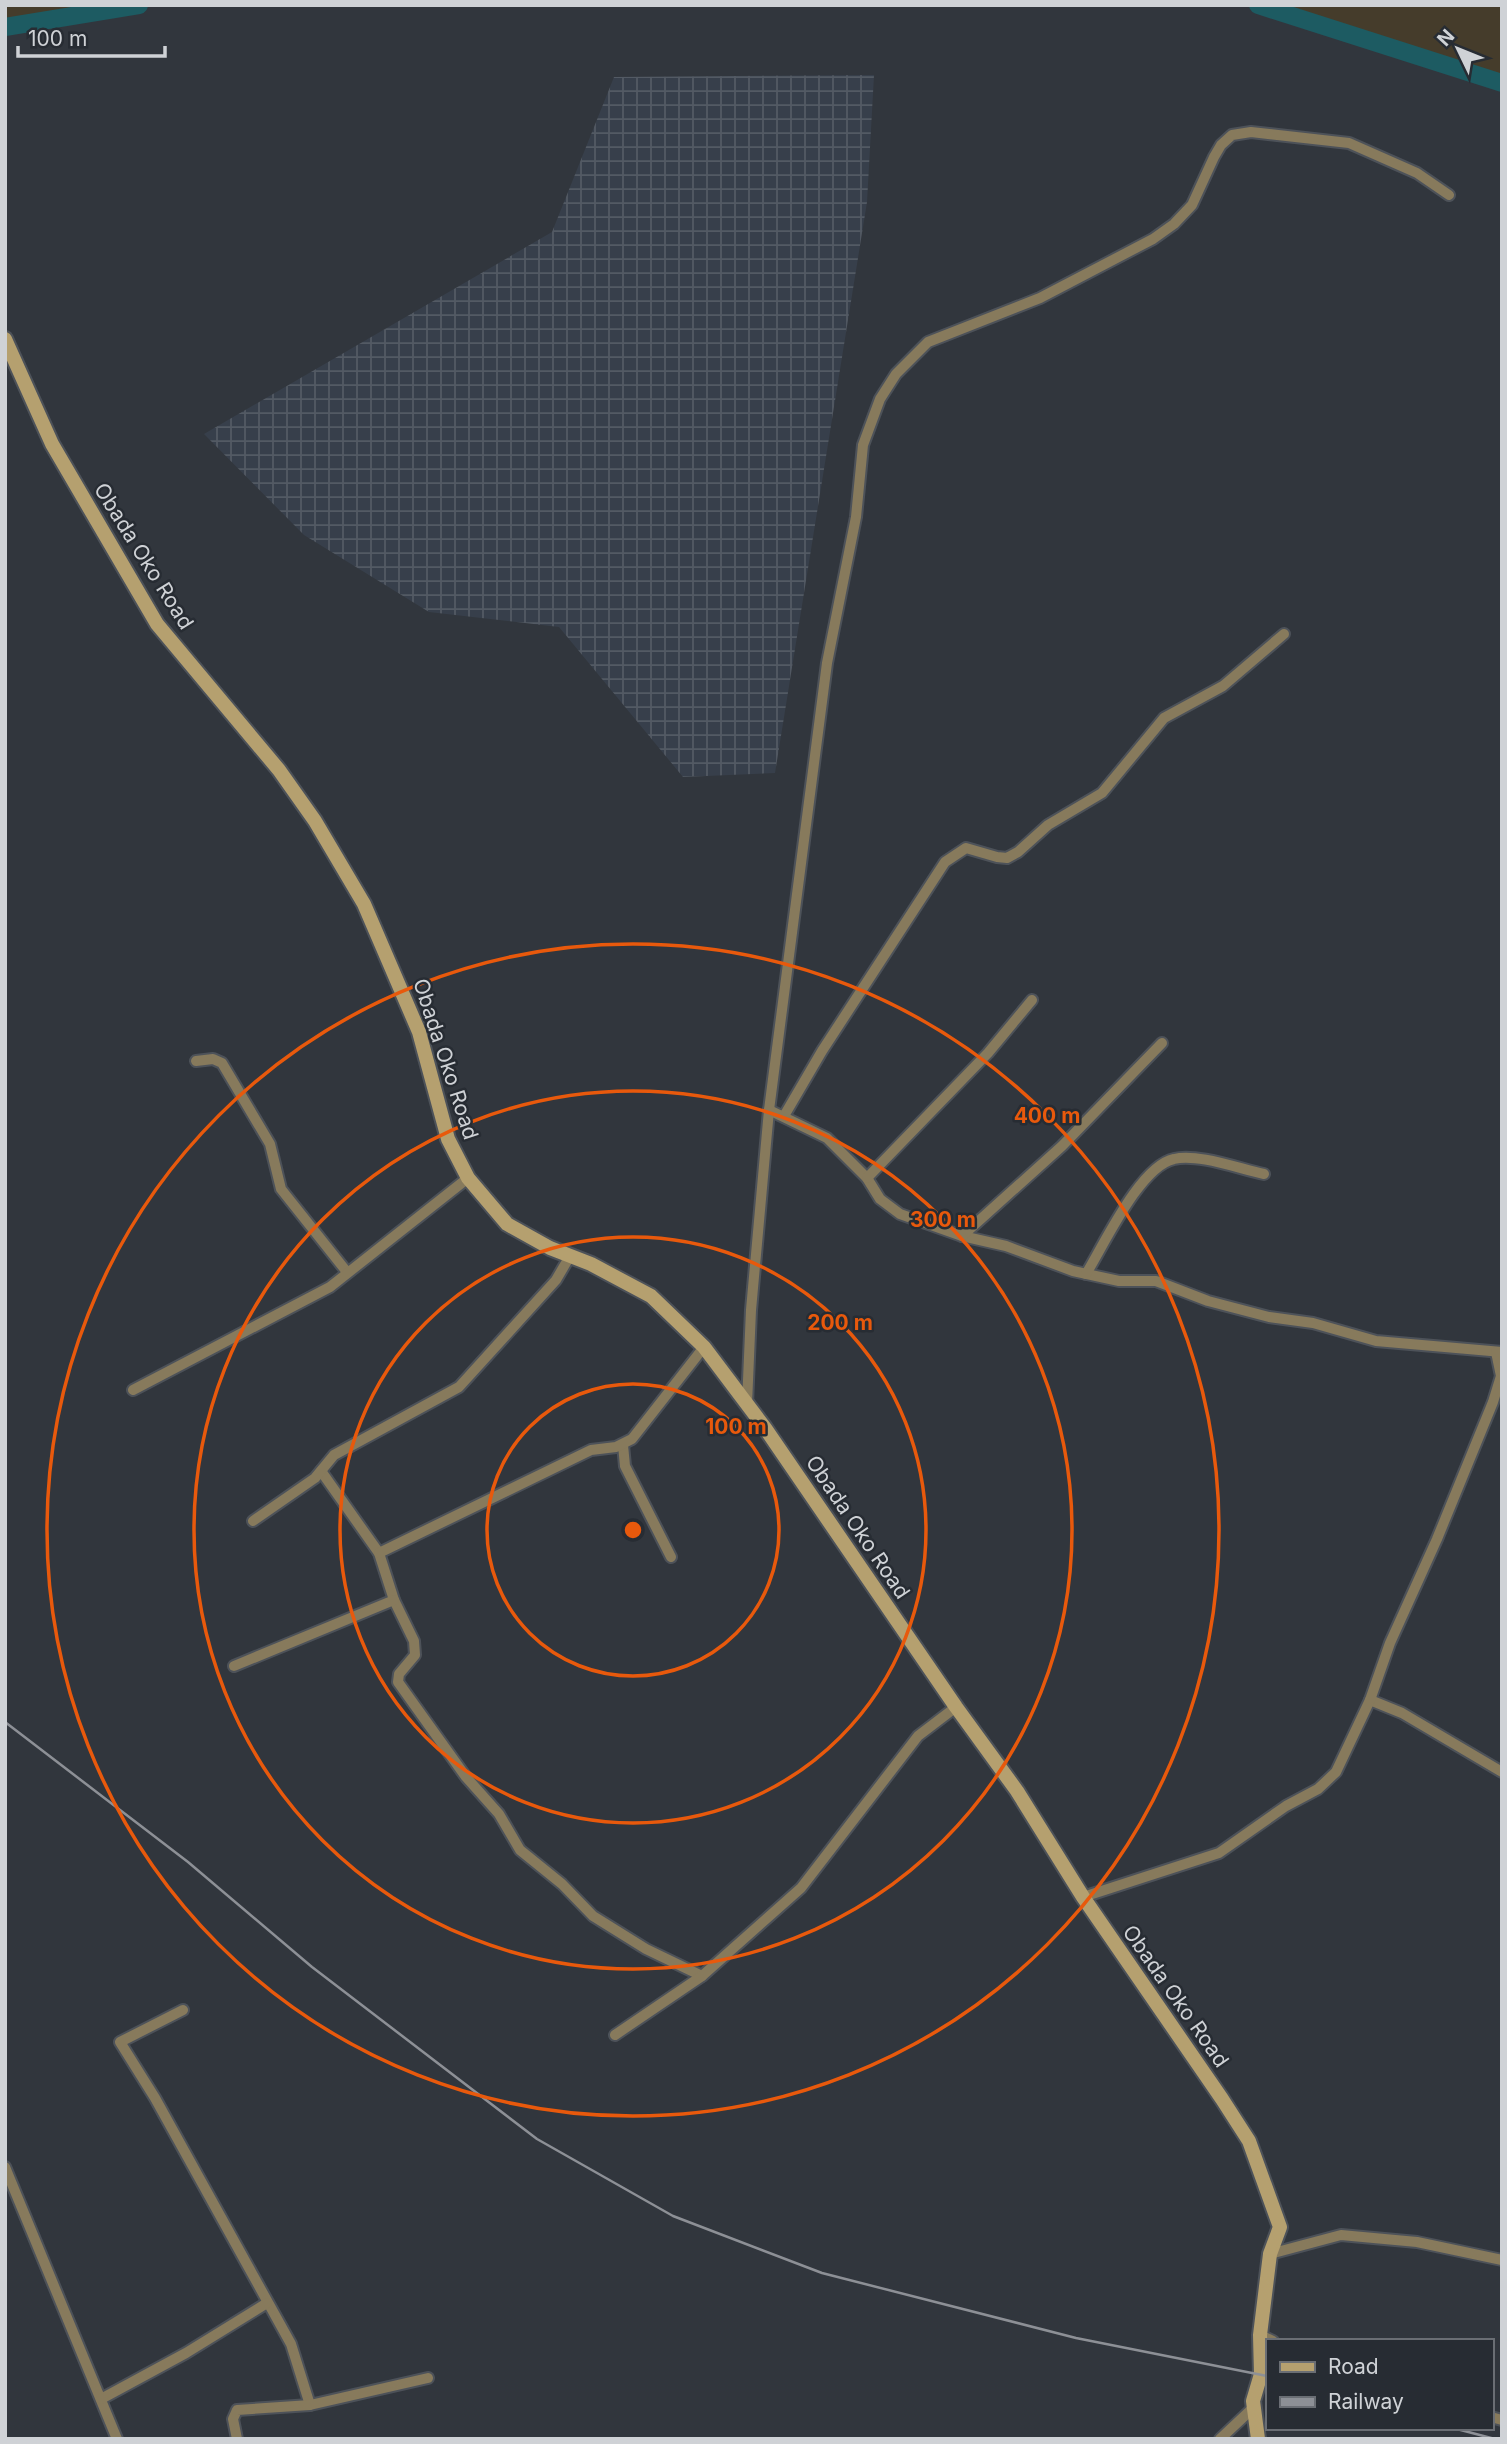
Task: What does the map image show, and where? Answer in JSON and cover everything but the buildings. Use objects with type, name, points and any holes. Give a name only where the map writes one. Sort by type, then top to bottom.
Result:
[{"type":"main road","name":"Obada Oko Road","points":[[5,339],[52,444],[158,624],[279,770],[315,821],[364,904],[419,1032],[448,1139],[468,1178],[507,1224],[651,1296],[704,1347],[747,1404],[1017,1791],[1083,1897],[1249,2141],[1280,2227],[1270,2254],[1267,2338]]},
{"type":"main road","name":"Obada Oko Road","points":[[1258,2439],[1253,2408],[1266,2344]]},
{"type":"street","points":[[747,1404],[751,1310],[769,1110],[827,663],[856,517],[863,445],[880,399],[896,374],[928,342],[1040,298],[1153,239],[1192,205],[1220,145],[1232,135],[1251,132],[1349,143],[1416,173],[1449,195]]},
{"type":"street","points":[[784,1116],[821,1051],[945,862],[965,848],[1007,858],[1018,852],[1048,825],[1102,793],[1164,718],[1223,686],[1284,634]]},
{"type":"street","points":[[867,1178],[988,1053],[1032,1000]]},
{"type":"street","points":[[962,1236],[1062,1146],[1162,1043]]},
{"type":"street","points":[[196,1061],[214,1059],[222,1063],[270,1144],[281,1189],[347,1272]]},
{"type":"street","points":[[769,1110],[827,1138],[867,1178],[880,1199],[900,1214],[962,1236],[1006,1246],[1051,1265],[1119,1281],[1156,1281],[1208,1301],[1269,1317],[1313,1323],[1376,1341],[1499,1352],[1501,1375],[1437,1539],[1390,1643],[1370,1700],[1345,1758],[1336,1772],[1318,1789],[1286,1806],[1219,1853],[1083,1897]]},
{"type":"street","points":[[1087,1273],[1143,1181],[1156,1167],[1172,1159],[1187,1158],[1264,1174]]},
{"type":"street","points":[[133,1390],[330,1287],[468,1178]]},
{"type":"street","points":[[253,1521],[321,1471],[334,1455],[459,1387],[556,1280],[569,1256]]},
{"type":"street","points":[[379,1553],[591,1450],[623,1445],[632,1439],[704,1347]]},
{"type":"street","points":[[623,1445],[625,1466],[671,1557]]},
{"type":"street","points":[[321,1471],[379,1553],[394,1601],[415,1649],[413,1660],[399,1674],[398,1682],[466,1777],[499,1814],[520,1850],[562,1884],[593,1916],[646,1950],[702,1976]]},
{"type":"street","points":[[234,1666],[394,1601]]},
{"type":"street","points":[[1370,1700],[1402,1713],[1502,1772]]},
{"type":"street","points":[[615,2035],[702,1976],[801,1888],[918,1736],[956,1707]]},
{"type":"street","points":[[183,2010],[120,2042],[155,2098],[291,2344],[310,2405]]},
{"type":"street","points":[[5,2167],[117,2439]]},
{"type":"street","points":[[1270,2254],[1341,2235],[1418,2242],[1502,2260]]},
{"type":"street","points":[[101,2399],[186,2353],[267,2303]]},
{"type":"street","points":[[237,2439],[233,2419],[237,2410],[310,2405],[428,2378]]},
{"type":"street","points":[[1220,2439],[1253,2408]]},
{"type":"shaded area","points":[[5,5],[139,5],[5,27]]},
{"type":"shaded area","points":[[1258,5],[1502,5],[1502,83]]},
{"type":"shaded area","points":[[874,75],[867,202],[775,773],[683,777],[559,627],[429,612],[304,535],[204,434],[552,232],[614,77]]},
{"type":"waterway","points":[[5,27],[139,5]]},
{"type":"waterway","points":[[1258,5],[1502,83]]},
{"type":"railway","points":[[5,1722],[188,1862],[312,1967],[537,2139],[673,2216],[822,2273],[1076,2338],[1266,2376]]},
{"type":"railway","points":[[1461,2430],[1495,2439]]}]
